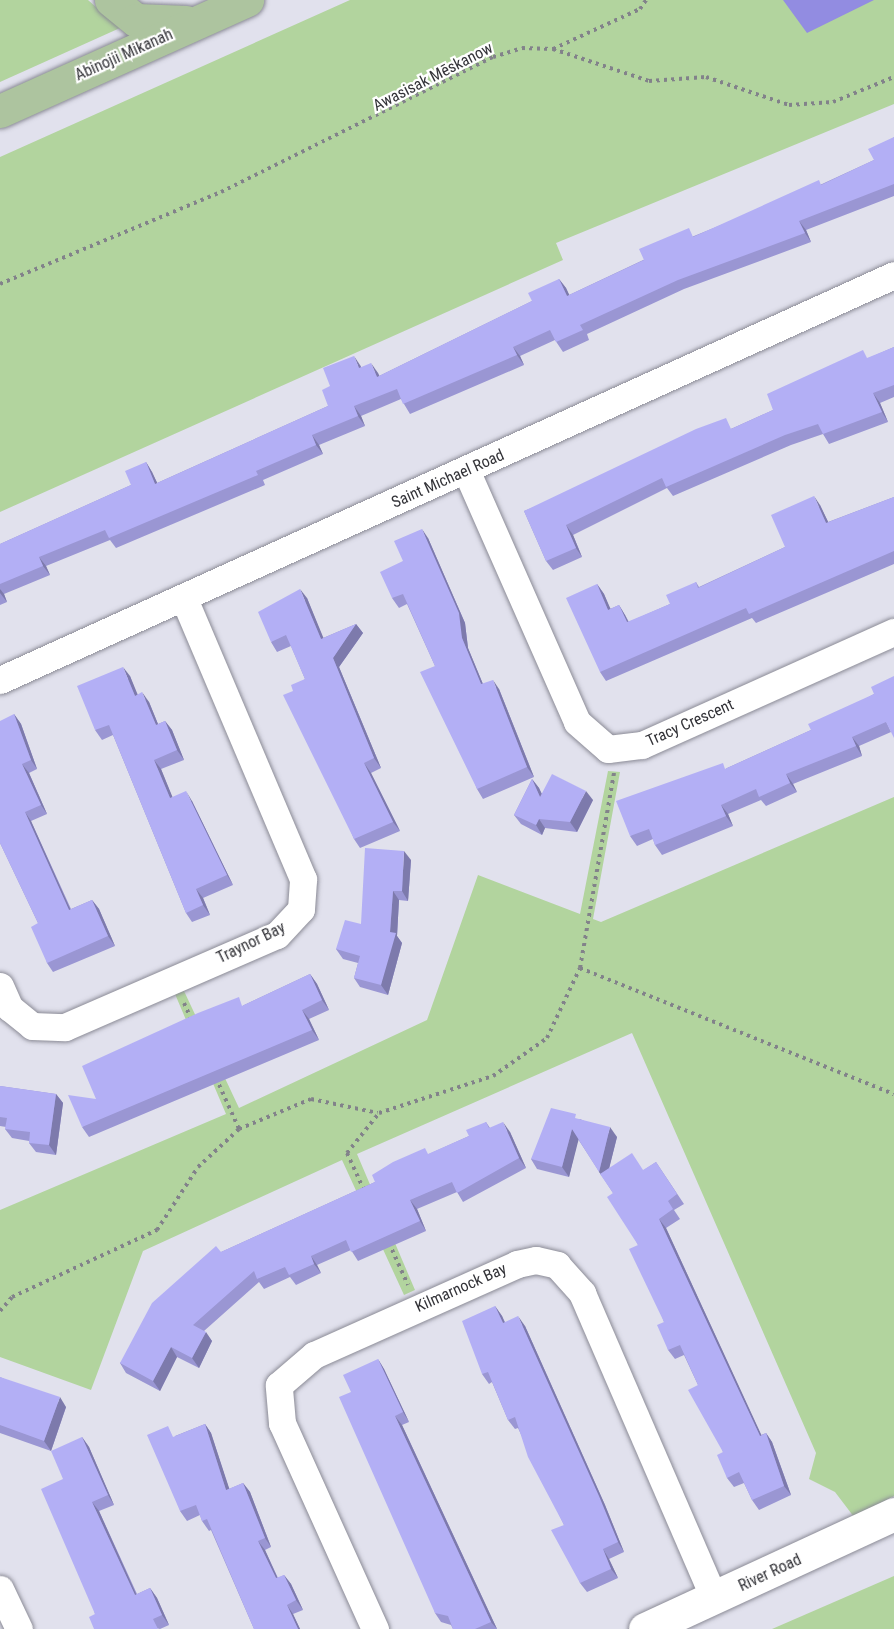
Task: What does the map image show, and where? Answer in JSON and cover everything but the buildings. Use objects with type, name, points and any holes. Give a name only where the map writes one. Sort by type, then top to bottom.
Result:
[{"type":"main road","points":[[111,0],[136,20],[161,25],[201,21]]},
{"type":"main road","name":"Abinojii Mikanah","points":[[0,111],[247,0]]},
{"type":"street","name":"Saint Michael Road","points":[[0,680],[894,274]]},
{"type":"street","points":[[466,470],[577,722],[608,749]]},
{"type":"street","name":"Traynor Bay","points":[[0,986],[20,1018],[48,1029],[65,1027],[277,935],[291,924],[305,894],[184,598]]},
{"type":"street","name":"Tracy Crescent","points":[[608,749],[642,745],[894,632]]},
{"type":"street","name":"Kilmarnock Bay","points":[[375,1629],[282,1423],[279,1384],[314,1355],[517,1264],[557,1265],[572,1278],[714,1598]]},
{"type":"street","name":"River Road","points":[[645,1629],[894,1514]]},
{"type":"street","points":[[0,1589],[19,1629]]},
{"type":"path","points":[[553,48],[640,9],[646,0]]},
{"type":"path","name":"Awasisak Mēskanow","points":[[0,284],[280,165],[493,57],[522,48],[553,48],[649,81],[706,77],[789,105],[833,102],[894,77]]},
{"type":"path","points":[[0,1311],[12,1297],[157,1230],[198,1167],[238,1129],[311,1099],[379,1113],[493,1076],[547,1038],[580,968],[614,770],[608,749]]},
{"type":"path","points":[[580,968],[894,1094]]},
{"type":"path","points":[[174,979],[197,1033]]},
{"type":"path","points":[[211,1065],[238,1129]]},
{"type":"path","points":[[366,1194],[347,1153],[379,1113]]},
{"type":"path","points":[[385,1235],[418,1307]]},
{"type":"green space","points":[[0,0],[88,0],[120,28],[0,82]]},
{"type":"green space","points":[[350,0],[894,0],[894,104],[556,243],[563,260],[0,512],[0,157]]},
{"type":"green space","points":[[608,771],[620,772],[593,919],[601,922],[894,797],[894,1496],[854,1517],[835,1492],[809,1479],[816,1453],[632,1033],[357,1154],[415,1290],[404,1295],[342,1160],[143,1251],[91,1390],[0,1357],[0,1210],[226,1114],[175,994],[184,991],[239,1108],[427,1020],[478,875],[580,914]]},
{"type":"green space","points":[[894,1576],[894,1629],[772,1629]]},
{"type":"shaded area","points":[[783,0],[874,0],[807,33]]}]
